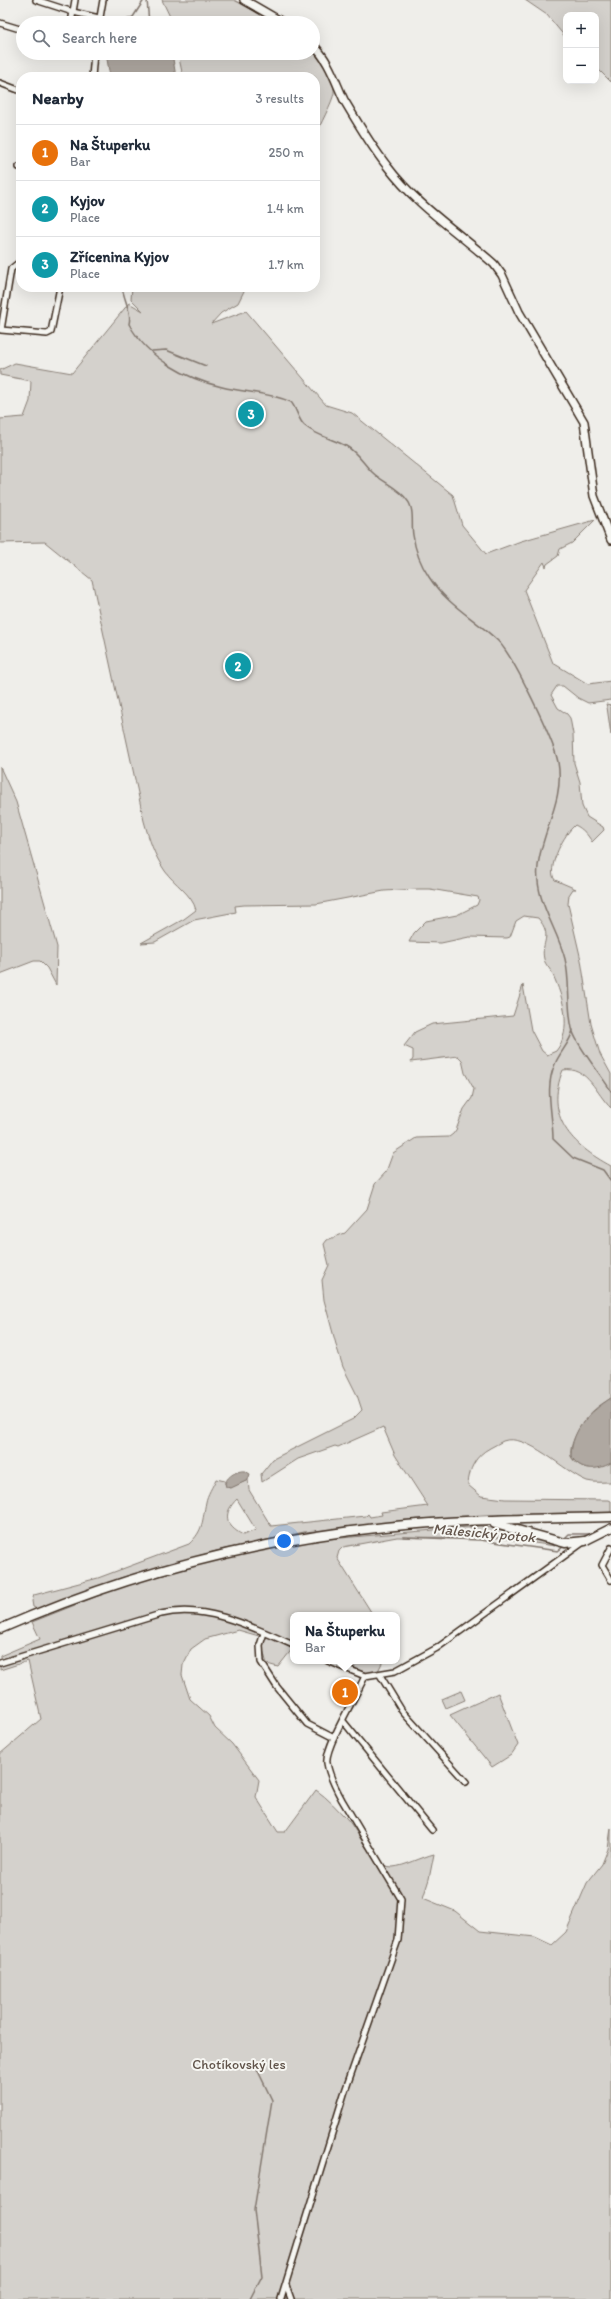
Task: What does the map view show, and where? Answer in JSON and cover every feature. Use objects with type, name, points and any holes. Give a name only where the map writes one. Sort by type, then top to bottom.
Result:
[{"type":"main road","points":[[0,1629],[115,1585],[217,1556],[344,1532],[417,1524],[611,1517]]},
{"type":"main road","points":[[474,1521],[510,1527],[565,1543],[585,1542]]},
{"type":"street","points":[[36,0],[86,16]]},
{"type":"street","points":[[72,16],[75,0]]},
{"type":"street","points":[[100,16],[102,0]]},
{"type":"street","points":[[244,0],[272,16]]},
{"type":"street","points":[[0,23],[16,28]]},
{"type":"street","points":[[320,54],[328,64],[344,100],[374,147],[399,181],[414,196],[494,264],[502,275],[519,312],[584,422],[594,496],[611,540]]},
{"type":"street","points":[[92,72],[93,60]]},
{"type":"street","points":[[0,83],[16,89]]},
{"type":"street","points":[[16,265],[11,269],[1,330],[47,334],[51,332],[59,292]]},
{"type":"street","points":[[335,1664],[365,1676],[395,1672],[437,1648],[585,1542],[611,1528]]},
{"type":"street","points":[[611,1548],[602,1565],[611,1580]]},
{"type":"street","points":[[0,1663],[174,1611],[204,1613],[264,1633],[290,1644]]},
{"type":"street","points":[[264,1633],[260,1644],[261,1662],[277,1687],[307,1724],[334,1738]]},
{"type":"street","points":[[380,1675],[402,1711],[466,1782]]},
{"type":"street","points":[[281,2299],[347,2087],[398,1940],[401,1917],[401,1899],[334,1786],[326,1762],[334,1738],[365,1676]]},
{"type":"street","points":[[343,1722],[432,1830]]},
{"type":"street","points":[[286,2285],[291,2299]]},
{"type":"green space","points":[[162,0],[234,0],[263,16],[170,16]]},
{"type":"green space","points":[[525,0],[611,0],[611,82],[599,70],[599,12],[563,12],[563,34],[547,15]]},
{"type":"green space","points":[[179,60],[319,60],[330,76],[334,93],[329,108],[320,126],[320,72],[182,72]]},
{"type":"green space","points":[[132,292],[244,292],[238,303],[221,313],[211,324],[246,311],[326,405],[352,413],[453,495],[462,525],[486,554],[521,541],[595,520],[572,543],[560,549],[558,556],[547,564],[546,567],[544,562],[524,590],[553,663],[588,684],[611,681],[611,700],[588,703],[578,698],[563,686],[557,686],[551,695],[558,708],[570,718],[573,734],[574,763],[580,782],[582,806],[587,817],[603,827],[604,830],[592,842],[585,832],[575,825],[568,832],[560,846],[554,861],[553,875],[555,880],[576,889],[573,889],[569,895],[568,904],[581,960],[591,1024],[600,1054],[611,1074],[611,1108],[591,1082],[579,1072],[572,1070],[563,1070],[558,1087],[557,1102],[565,1128],[574,1139],[584,1149],[611,1166],[611,1398],[595,1409],[585,1419],[574,1438],[571,1456],[573,1460],[585,1468],[611,1463],[611,1482],[587,1481],[534,1447],[523,1442],[513,1440],[503,1441],[480,1455],[471,1468],[468,1485],[481,1496],[505,1499],[609,1500],[611,1501],[611,1514],[454,1519],[304,1532],[216,1551],[120,1578],[39,1610],[33,1607],[32,1601],[34,1595],[98,1578],[189,1544],[200,1530],[207,1499],[216,1479],[225,1481],[225,1484],[229,1488],[248,1480],[249,1490],[271,1526],[366,1516],[368,1514],[370,1517],[382,1515],[381,1512],[428,1506],[395,1455],[383,1427],[338,1447],[335,1446],[298,1459],[262,1482],[261,1474],[273,1459],[353,1419],[362,1410],[357,1395],[343,1367],[324,1300],[322,1280],[329,1265],[324,1244],[327,1240],[345,1233],[367,1209],[375,1184],[386,1172],[393,1153],[416,1138],[449,1137],[456,1130],[464,1109],[472,1098],[474,1089],[465,1073],[462,1060],[458,1056],[411,1062],[413,1059],[413,1050],[404,1046],[415,1032],[432,1024],[513,1016],[523,985],[531,1030],[542,1051],[547,1055],[556,1051],[561,1043],[565,1024],[565,1013],[560,993],[552,973],[544,959],[543,953],[546,935],[543,925],[538,918],[524,916],[516,921],[510,937],[507,938],[469,937],[441,943],[409,942],[414,933],[426,921],[457,915],[477,905],[479,900],[478,897],[430,889],[418,889],[384,891],[316,904],[235,906],[236,912],[194,920],[155,942],[141,943],[184,919],[196,910],[191,899],[169,876],[161,865],[148,834],[92,580],[45,542],[0,543],[0,419],[24,417],[30,401],[31,381],[0,375],[0,370],[15,363],[72,373],[129,303],[143,311],[131,299]],"holes":[[[237,1499],[256,1530],[243,1535],[232,1527],[228,1518],[229,1509]]]},
{"type":"green space","points":[[606,704],[611,705],[611,735],[607,707]]},
{"type":"green space","points":[[0,767],[16,802],[57,947],[56,985],[47,968],[40,961],[34,961],[0,974]]},
{"type":"green space","name":"Chotíkovský les","points":[[480,1526],[500,1529],[553,1543],[555,1546],[500,1538],[397,1537],[343,1547],[339,1551],[337,1558],[371,1612],[290,1612],[290,1652],[278,1667],[267,1664],[259,1636],[238,1630],[205,1639],[191,1649],[183,1665],[182,1675],[190,1699],[209,1716],[215,1728],[232,1744],[259,1780],[256,1797],[278,1832],[285,1832],[316,1790],[347,1819],[372,1856],[385,1866],[398,1866],[434,1854],[429,1879],[423,1898],[455,1911],[480,1931],[535,1937],[552,1945],[566,1932],[587,1883],[602,1864],[608,1849],[611,1828],[611,2299],[0,2299],[0,1754],[41,1719],[28,1661],[0,1670],[0,1656],[40,1639],[32,1622],[123,1586],[218,1559],[306,1541]]},
{"type":"green space","points":[[341,1664],[382,1664],[377,1673],[367,1674]]},
{"type":"green space","points":[[461,1691],[465,1700],[446,1708],[442,1699]]},
{"type":"green space","points":[[498,1693],[518,1745],[511,1755],[492,1767],[450,1715]]},
{"type":"shaded area","points":[[107,60],[173,60],[175,72],[109,72]]},
{"type":"shaded area","points":[[611,1398],[611,1463],[606,1466],[595,1468],[579,1465],[571,1456],[575,1437],[589,1415]]},
{"type":"shaded area","points":[[239,1471],[245,1471],[250,1474],[248,1480],[231,1488],[226,1487],[226,1480]]},
{"type":"waterway","points":[[134,16],[144,0]]},
{"type":"waterway","points":[[147,0],[148,16]]},
{"type":"waterway","points":[[123,292],[129,310],[129,324],[146,347],[157,357],[182,373],[195,379],[231,389],[274,396],[291,402],[305,426],[350,448],[376,476],[404,496],[411,508],[412,531],[417,552],[429,577],[444,596],[498,641],[513,663],[541,718],[558,762],[559,776],[556,802],[540,853],[538,866],[539,890],[565,959],[573,1032],[585,1053],[611,1091]]},
{"type":"waterway","points":[[152,351],[166,350],[206,366]]},
{"type":"waterway","points":[[573,1030],[570,1039],[555,1064],[550,1082],[553,1139],[573,1158],[603,1170],[611,1181]]},
{"type":"waterway","name":"Malesický potok","points":[[564,1539],[569,1534],[592,1534]]},
{"type":"waterway","name":"Malesický potok","points":[[403,1537],[480,1540],[558,1551],[563,1547]]},
{"type":"waterway","points":[[250,2299],[262,2276],[254,2210],[272,2100],[257,2069]]},
{"type":"place","name":"Zřícenina Kyjov","points":[[251,414]]},
{"type":"place","name":"Kyjov","points":[[238,666]]},
{"type":"place","name":"Na Štuperku","points":[[345,1692]]}]
